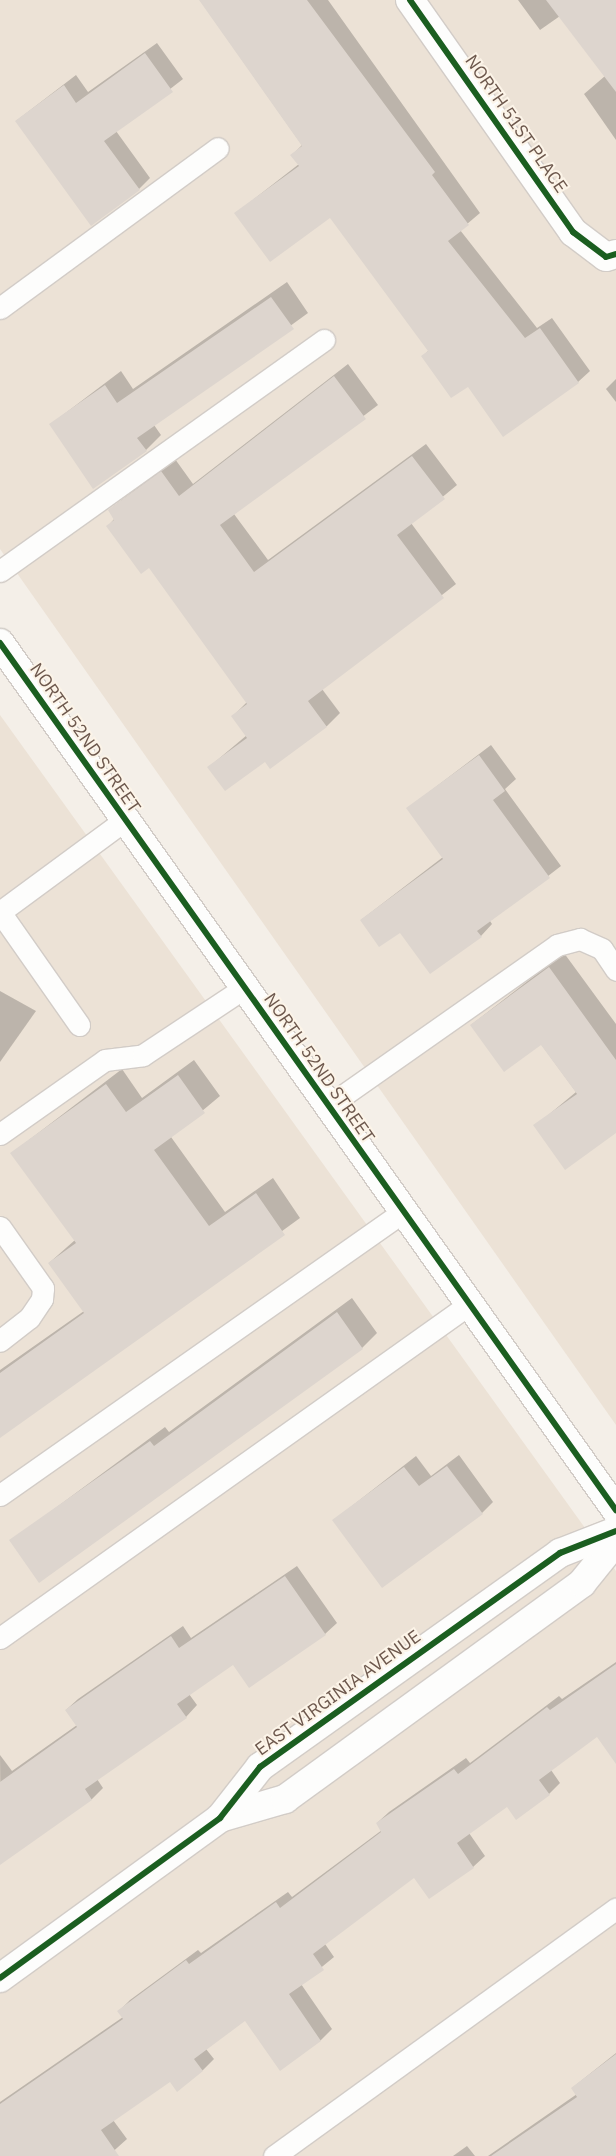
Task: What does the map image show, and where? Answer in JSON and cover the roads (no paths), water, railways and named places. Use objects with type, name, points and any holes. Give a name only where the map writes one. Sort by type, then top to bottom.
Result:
[{"type":"street","name":"NORTH 51ST PLACE","points":[[410,0],[573,232],[611,255]]},
{"type":"street","name":"NORTH 52ND STREET","points":[[0,643],[402,1212],[616,1510]]},
{"type":"street","name":"EAST VIRGINIA AVENUE","points":[[0,1978],[220,1818],[260,1767],[560,1553],[616,1531]]},
{"type":"street","name":"EAST VIRGINIA AVENUE","points":[[220,1818],[285,1799],[582,1583],[616,1541]]},
{"type":"lane","points":[[0,308],[218,148]]},
{"type":"lane","points":[[0,571],[324,340]]},
{"type":"lane","points":[[79,1025],[0,912],[126,820]]},
{"type":"lane","points":[[328,1106],[557,945],[580,939],[602,948],[616,970]]},
{"type":"lane","points":[[0,1134],[105,1060],[143,1055],[244,988]]},
{"type":"lane","points":[[0,1495],[402,1212]]},
{"type":"lane","points":[[0,1226],[43,1288],[42,1299],[29,1318],[0,1340]]},
{"type":"lane","points":[[0,1638],[468,1304]]},
{"type":"lane","points":[[274,2156],[616,1908]]}]
